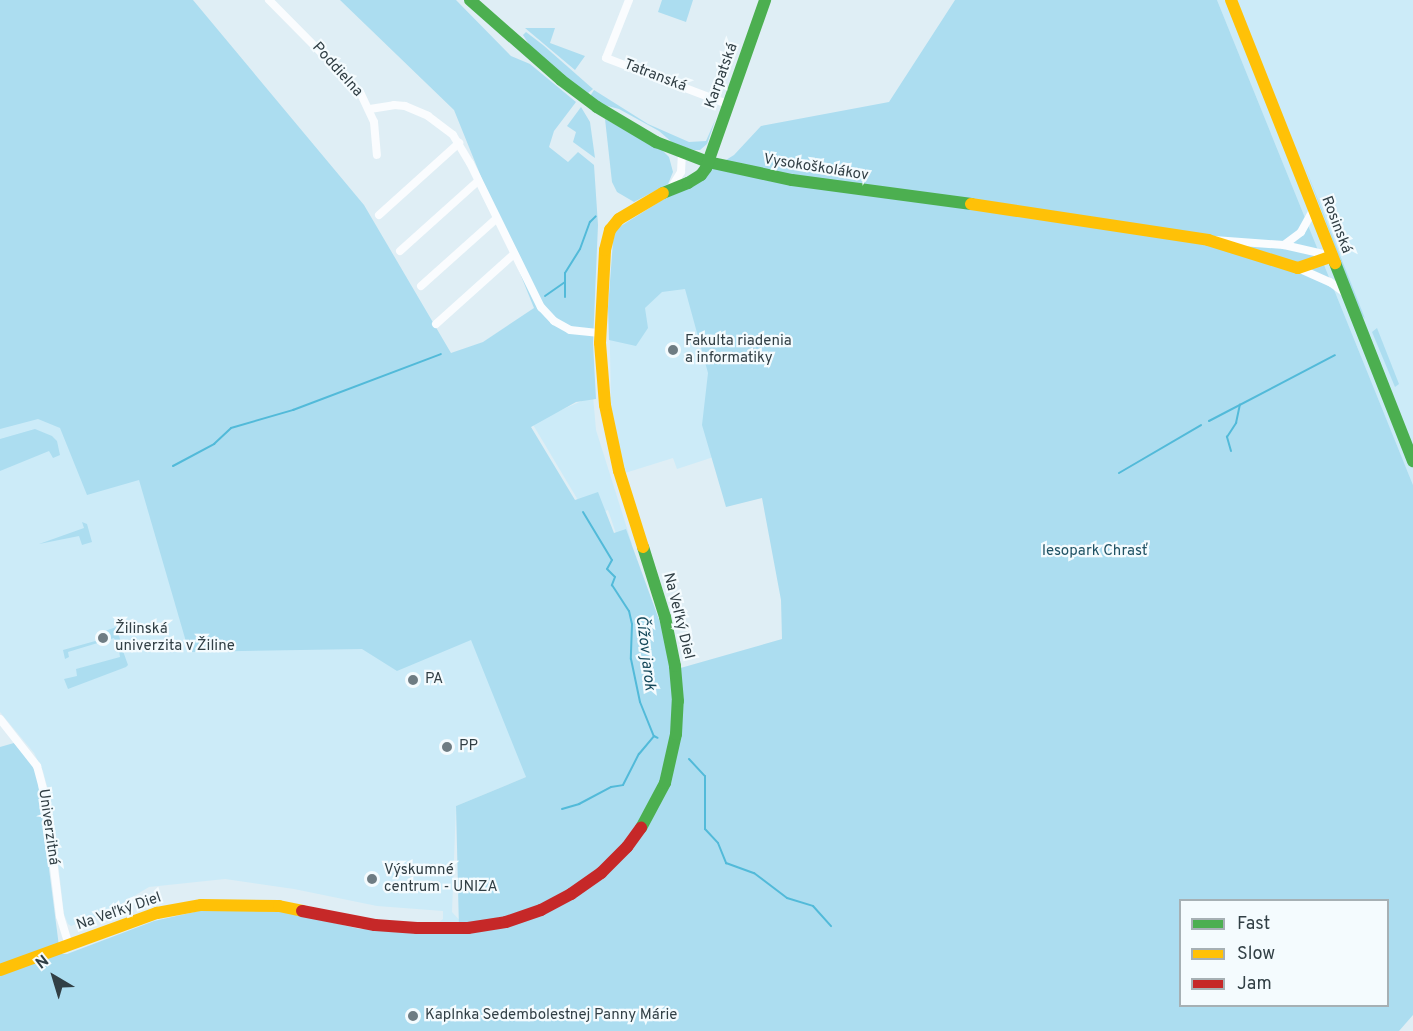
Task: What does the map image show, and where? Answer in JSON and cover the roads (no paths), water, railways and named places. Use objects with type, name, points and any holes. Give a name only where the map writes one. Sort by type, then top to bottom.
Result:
[{"type":"street","name":"Poddielna","points":[[269,0],[345,74],[370,109],[376,155]]},
{"type":"street","name":"Vysokoškolákov","points":[[470,0],[561,80],[597,107],[656,142],[708,162],[792,180],[1057,216],[1208,240],[1298,268]]},
{"type":"street","name":"Tatranská","points":[[628,0],[606,58],[727,104]]},
{"type":"street","name":"Karpatská","points":[[708,162],[765,0]]},
{"type":"street","name":"Rosinská","points":[[1231,0],[1413,461]]},
{"type":"street","points":[[370,109],[394,105],[417,110],[440,124],[459,143],[541,306],[554,321],[570,330],[600,333]]},
{"type":"street","points":[[379,215],[459,143]]},
{"type":"street","points":[[671,188],[681,172],[682,153]]},
{"type":"street","name":"Na Veľký Diel","points":[[0,970],[157,913],[214,904],[279,906],[375,925],[417,928],[468,928],[506,922],[541,910],[572,894],[601,873],[627,847],[646,821],[665,783],[676,734],[678,701],[675,666],[665,617],[619,471],[608,426],[600,333],[605,250],[610,230],[625,214],[671,188],[702,175],[708,162]]},
{"type":"street","points":[[399,251],[478,181]]},
{"type":"street","points":[[1284,245],[1301,232],[1314,209]]},
{"type":"street","points":[[421,286],[496,219]]},
{"type":"street","name":"Vysokoškolákov","points":[[1208,240],[1223,239],[1284,245],[1332,256]]},
{"type":"street","points":[[436,324],[514,254]]},
{"type":"street","points":[[1298,268],[1318,263],[1332,256]]},
{"type":"street","points":[[1298,268],[1330,282],[1348,295]]},
{"type":"street","name":"Univerzitná","points":[[0,719],[31,755],[37,766],[45,796],[60,916],[69,946]]},
{"type":"waterway","name":"Čížov jarok","points":[[565,297],[565,273],[580,249],[590,222],[596,216]]},
{"type":"waterway","points":[[545,296],[565,282]]},
{"type":"waterway","points":[[173,466],[214,444],[231,428],[293,410],[441,354]]},
{"type":"waterway","points":[[1209,421],[1335,355]]},
{"type":"waterway","points":[[1231,451],[1227,437],[1236,423],[1240,404]]},
{"type":"waterway","points":[[1119,473],[1201,425]]},
{"type":"waterway","name":"Čížov jarok","points":[[583,512],[612,560],[607,569],[615,577],[612,585],[629,611],[632,624],[631,659],[640,702],[654,736],[658,738]]},
{"type":"waterway","points":[[562,809],[579,804],[611,787],[623,785],[639,754],[654,736]]},
{"type":"waterway","name":"Čížov jarok","points":[[689,759],[705,776],[705,829],[718,843],[726,863],[754,873],[787,898],[813,906],[831,926]]},
{"type":"place","name":"Fakulta riadenia a informatiky","points":[[673,350]]},
{"type":"place","name":"Žilinská univerzita v Žiline","points":[[103,638]]},
{"type":"place","name":"PA","points":[[413,680]]},
{"type":"place","name":"PP","points":[[447,747]]},
{"type":"place","name":"Výskumné centrum - UNIZA","points":[[372,879]]},
{"type":"place","name":"Kaplnka Sedembolestnej Panny Márie","points":[[413,1016]]},
{"type":"park label","name":"lesopark Chrasť","points":[[1095,552]]}]
